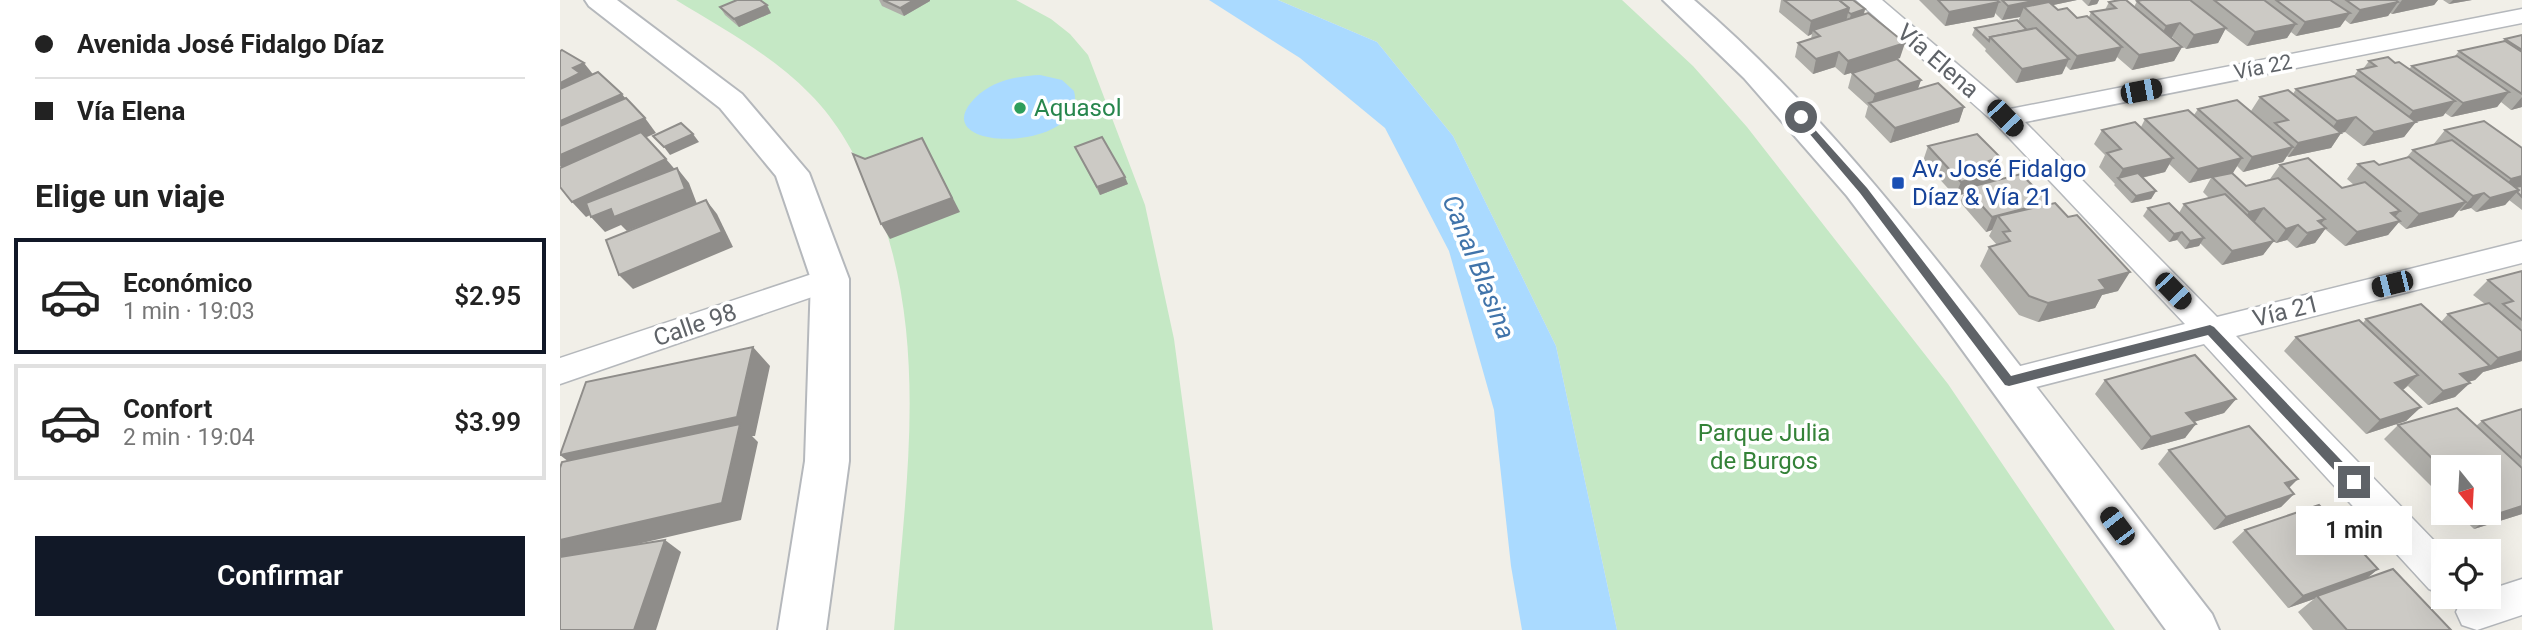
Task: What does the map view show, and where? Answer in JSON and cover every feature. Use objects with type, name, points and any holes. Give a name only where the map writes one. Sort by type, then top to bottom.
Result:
[{"type":"street","points":[[600,0],[731,101],[792,173],[830,279],[827,461],[802,630]]},
{"type":"street","points":[[1677,0],[1736,52],[1801,117],[1863,190],[2195,630]]},
{"type":"street","name":"Vía Elena","points":[[1868,0],[2005,118],[2431,564]]},
{"type":"street","name":"Vía 22","points":[[2005,118],[2522,16]]},
{"type":"street","name":"Vía 21","points":[[2009,381],[2522,252]]},
{"type":"street","name":"Calle 98","points":[[560,371],[830,279]]},
{"type":"street","points":[[2477,613],[2522,597]]},
{"type":"green space","points":[[676,0],[1016,0],[1051,19],[1070,34],[1088,55],[1145,205],[1174,339],[1213,630],[894,630],[908,464],[908,353],[902,299],[890,245],[872,192],[838,128],[795,80],[729,32]]},
{"type":"green space","name":"Parque Julia de Burgos","points":[[1278,0],[1622,0],[1693,66],[1747,127],[1948,384],[2115,630],[1617,630],[1556,346],[1453,136],[1377,42]]},
{"type":"water","name":"Canal Blasina","points":[[1209,0],[1278,0],[1377,42],[1453,136],[1556,346],[1617,630],[1522,630],[1511,566],[1494,410],[1449,251],[1385,128],[1300,58]]},
{"type":"water","name":"Aquasol","points":[[1040,75],[1062,80],[1074,91],[1072,111],[1058,126],[1035,135],[1010,139],[986,137],[970,129],[964,116],[982,92],[1005,80]]},
{"type":"building","points":[[737,0],[760,0],[767,5],[734,19],[720,7]]},
{"type":"building","points":[[883,0],[914,0],[900,8]]},
{"type":"building","points":[[1784,0],[1839,0],[1849,8],[1811,21]]},
{"type":"building","points":[[1839,0],[1853,0],[1865,9],[1851,14],[1848,12],[1849,8]]},
{"type":"building","points":[[1938,0],[1997,0],[1999,2],[1949,12]]},
{"type":"building","points":[[2002,0],[2038,0],[2008,6]]},
{"type":"building","points":[[2126,0],[2182,47],[2139,55],[2091,12],[2116,8],[2109,2]]},
{"type":"building","points":[[2190,0],[2226,28],[2194,35],[2180,23],[2166,26],[2137,1]]},
{"type":"building","points":[[2214,0],[2264,0],[2296,24],[2255,32]]},
{"type":"building","points":[[2276,0],[2330,0],[2350,13],[2305,22]]},
{"type":"building","points":[[2346,0],[2396,0],[2398,2],[2360,10]]},
{"type":"building","points":[[2049,2],[2058,10],[2067,8],[2077,18],[2087,16],[2122,47],[2077,56],[2024,7]]},
{"type":"building","points":[[1868,13],[1905,43],[1848,61],[1839,52],[1816,59],[1798,43],[1820,36],[1813,30]]},
{"type":"building","points":[[2017,20],[2027,30],[1990,37],[1989,41],[1975,28]]},
{"type":"building","points":[[2036,28],[2069,59],[2022,69],[1990,37]]},
{"type":"building","points":[[2522,35],[2522,50],[2505,39]]},
{"type":"building","points":[[2505,41],[2522,52],[2522,94],[2459,51]]},
{"type":"building","points":[[560,51],[584,63],[573,68],[580,73],[560,83]]},
{"type":"building","points":[[2457,56],[2509,92],[2463,103],[2412,66]]},
{"type":"building","points":[[2388,57],[2455,101],[2413,111],[2358,70],[2376,66],[2369,61]]},
{"type":"building","points":[[1897,59],[1921,80],[1875,94],[1852,73]]},
{"type":"building","points":[[598,72],[622,94],[560,121],[560,89]]},
{"type":"building","points":[[2354,76],[2416,122],[2374,132],[2356,117],[2337,121],[2296,89]]},
{"type":"building","points":[[1938,83],[1964,107],[1895,128],[1869,103]]},
{"type":"building","points":[[2288,90],[2341,133],[2298,143],[2275,123],[2288,120],[2260,97]]},
{"type":"building","points":[[626,98],[645,118],[560,155],[560,126]]},
{"type":"building","points":[[2237,100],[2293,147],[2252,157],[2198,109]]},
{"type":"building","points":[[2188,110],[2242,158],[2198,169],[2145,119]]},
{"type":"building","points":[[2484,121],[2522,148],[2522,176],[2511,179],[2445,130]]},
{"type":"building","points":[[2135,122],[2173,158],[2123,169],[2107,153],[2121,149],[2102,130]]},
{"type":"building","points":[[681,123],[693,134],[664,147],[653,136]]},
{"type":"building","points":[[641,132],[666,159],[572,202],[560,187],[560,168]]},
{"type":"building","points":[[1977,134],[2000,157],[1989,161],[1998,171],[1961,182],[1928,146]]},
{"type":"building","points":[[1102,137],[1125,177],[1097,187],[1075,147]]},
{"type":"building","points":[[922,138],[952,198],[881,224],[853,154],[865,159]]},
{"type":"building","points":[[2452,140],[2519,190],[2490,198],[2484,193],[2473,196],[2413,150]]},
{"type":"building","points":[[2409,157],[2466,202],[2419,214],[2358,164],[2374,161],[2379,165]]},
{"type":"building","points":[[2308,158],[2342,188],[2365,182],[2400,211],[2391,213],[2400,221],[2357,232],[2280,165]]},
{"type":"building","points":[[677,168],[685,189],[614,217],[611,209],[591,217],[586,203]]},
{"type":"building","points":[[2138,173],[2156,191],[2136,196],[2118,178]]},
{"type":"building","points":[[2232,173],[2246,186],[2278,178],[2325,219],[2318,221],[2326,228],[2307,233],[2298,225],[2286,229],[2264,208],[2249,212],[2212,177]]},
{"type":"building","points":[[2021,174],[2049,202],[1992,217],[1966,188]]},
{"type":"building","points":[[2522,186],[2522,197],[2515,187]]},
{"type":"building","points":[[2225,194],[2274,241],[2232,251],[2184,204]]},
{"type":"building","points":[[706,200],[722,232],[619,275],[606,240]]},
{"type":"building","points":[[2055,203],[2068,217],[2077,215],[2130,272],[2099,280],[2106,289],[2048,303],[2029,296],[1989,247],[2010,241],[2003,232],[2010,231],[1998,216]]},
{"type":"building","points":[[2169,203],[2204,238],[2190,241],[2182,232],[2174,234],[2148,208]]},
{"type":"building","points":[[2522,271],[2522,320],[2503,304],[2513,301],[2488,280]]},
{"type":"building","points":[[2489,303],[2522,331],[2522,351],[2498,358],[2448,314]]},
{"type":"building","points":[[2421,304],[2490,366],[2460,374],[2470,383],[2443,391],[2366,319]]},
{"type":"building","points":[[2359,320],[2418,375],[2395,383],[2421,407],[2380,420],[2296,337]]},
{"type":"building","points":[[753,347],[737,417],[560,455],[586,382]]},
{"type":"building","points":[[2195,355],[2236,399],[2186,413],[2196,424],[2151,437],[2105,380]]},
{"type":"building","points":[[2457,408],[2522,468],[2522,506],[2501,513],[2501,455],[2431,455],[2431,457],[2398,425]]},
{"type":"building","points":[[2522,409],[2522,458],[2482,421]]},
{"type":"building","points":[[740,424],[722,503],[560,540],[562,462]]},
{"type":"building","points":[[2249,426],[2298,479],[2285,483],[2294,494],[2226,517],[2169,450]]},
{"type":"building","points":[[2319,505],[2378,569],[2303,596],[2245,530]]},
{"type":"building","points":[[665,540],[634,630],[560,630],[560,557]]},
{"type":"building","points":[[2393,569],[2451,630],[2347,630],[2317,596]]},
{"type":"place","name":"Aquasol","points":[[1020,108]]},
{"type":"place","name":"Av. José Fidalgo Díaz & Vía 21","points":[[1898,183]]},
{"type":"route","points":[[1801,117],[1863,190],[2009,381],[2210,330],[2354,482]]}]
